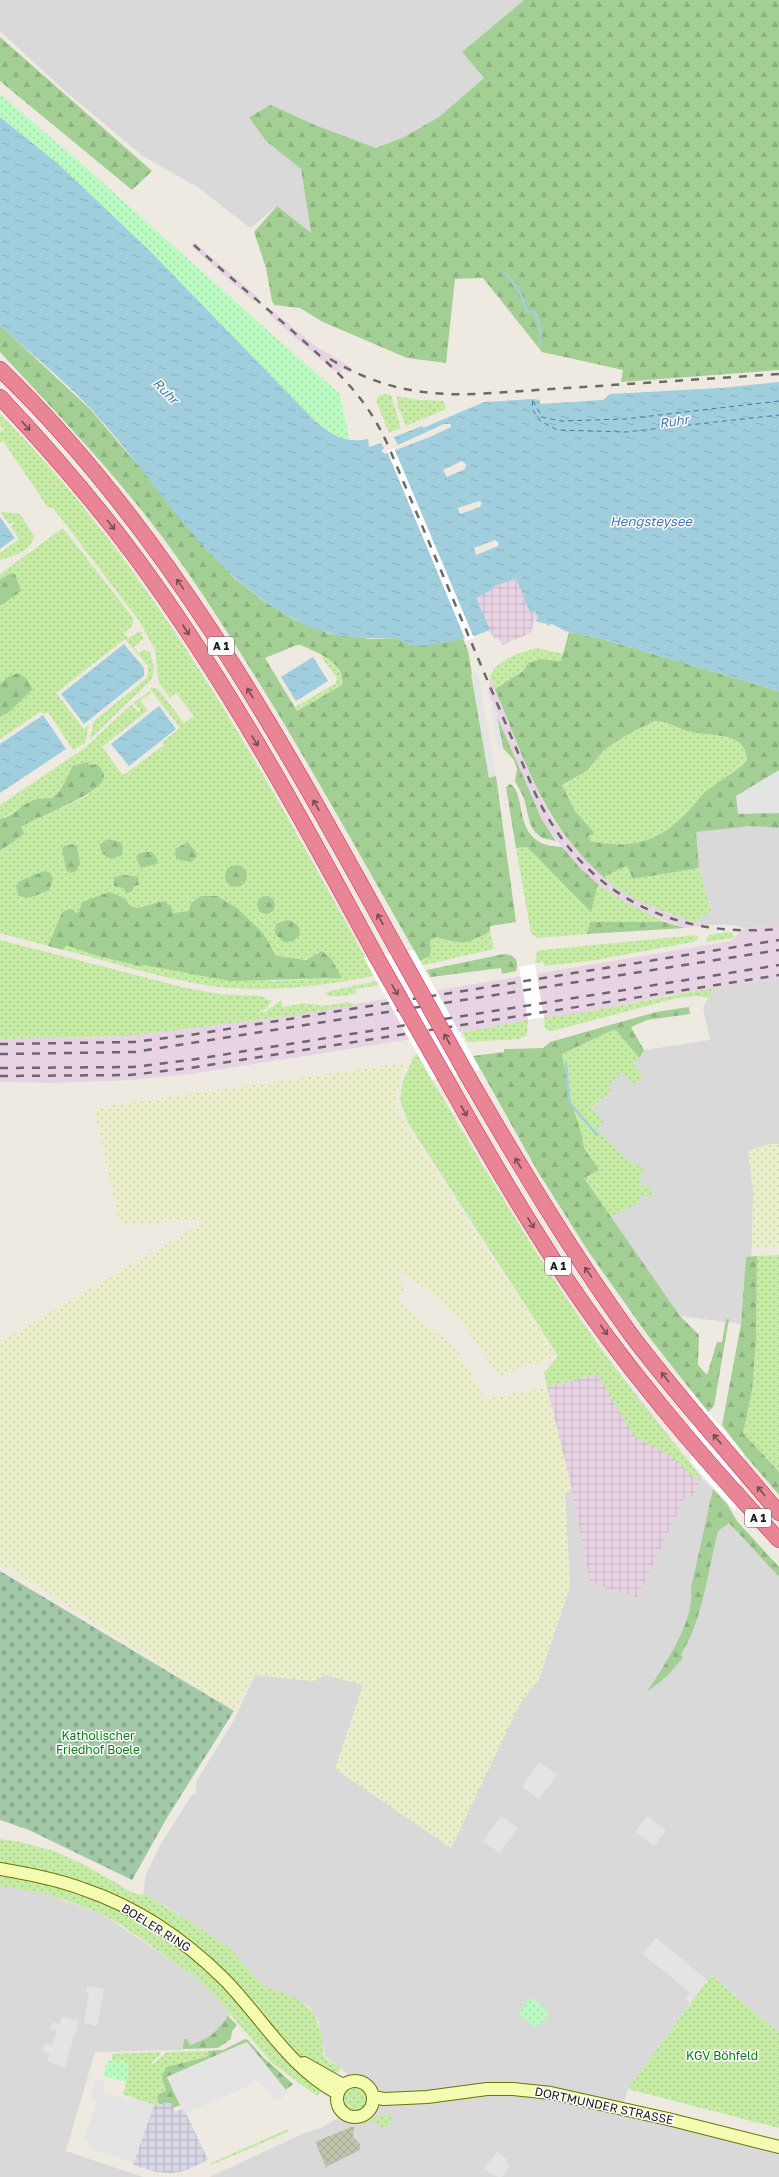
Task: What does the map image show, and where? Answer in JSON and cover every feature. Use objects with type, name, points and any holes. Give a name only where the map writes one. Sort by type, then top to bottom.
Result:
[{"type":"highway","name":"A 1","points":[[0,369],[102,480],[144,533],[192,600],[282,746],[528,1180],[575,1253],[633,1336],[689,1407],[779,1513]]},
{"type":"highway","name":"A 1","points":[[0,397],[89,497],[134,555],[176,615],[265,756],[479,1138],[556,1263],[615,1346],[690,1442],[779,1540]]},
{"type":"main road","name":"BOELER RING","points":[[0,1868],[83,1889],[128,1909],[171,1934],[195,1953],[225,1981],[265,2029],[295,2059],[340,2089]]},
{"type":"main road","points":[[351,2081],[361,2082],[369,2088],[372,2102],[364,2114],[350,2116],[345,2114],[338,2106],[340,2089],[351,2081]]},
{"type":"main road","name":"DORTMUNDER STRASSE","points":[[372,2102],[384,2099],[427,2097],[487,2090],[513,2089],[552,2093],[668,2119],[779,2147]]},
{"type":"shaded area","points":[[0,0],[524,0],[462,52],[484,78],[439,117],[404,137],[376,148],[315,125],[271,105],[266,141],[301,169],[311,234],[277,206],[250,228],[199,188],[143,156],[65,91],[0,31]]},
{"type":"shaded area","points":[[194,242],[259,298],[253,301],[191,246]]},
{"type":"shaded area","points":[[272,310],[314,345],[352,368],[350,373],[337,366],[343,373],[333,370],[270,316]]},
{"type":"shaded area","points":[[516,578],[530,613],[535,611],[538,618],[534,619],[531,633],[502,645],[499,638],[495,639],[488,629],[476,598],[491,590],[491,588]]},
{"type":"shaded area","points":[[478,673],[496,776],[489,778],[471,674]]},
{"type":"shaded area","points":[[490,676],[542,800],[553,820],[576,850],[607,880],[630,895],[669,914],[709,925],[685,928],[646,913],[623,901],[598,884],[580,868],[542,821],[488,692]]},
{"type":"shaded area","points":[[495,706],[503,748],[498,749],[491,707]]},
{"type":"shaded area","points":[[779,770],[779,813],[738,814],[736,796]]},
{"type":"shaded area","points":[[750,826],[779,828],[779,924],[744,928],[734,925],[709,925],[696,922],[711,910],[699,868],[695,832]]},
{"type":"shaded area","points":[[779,924],[779,979],[677,994],[591,1011],[190,1074],[131,1080],[54,1083],[0,1082],[0,1039],[129,1036],[272,1018],[731,941],[744,928]]},
{"type":"shaded area","points":[[779,979],[779,1144],[770,1144],[748,1151],[753,1190],[752,1247],[751,1257],[746,1257],[741,1324],[680,1316],[584,1178],[600,1134],[596,1129],[603,1122],[591,1109],[612,1091],[608,1086],[622,1071],[643,1077],[633,1063],[644,1050],[710,1040],[703,1008],[713,988]]},
{"type":"shaded area","points":[[404,1063],[395,1104],[405,1124],[556,1356],[498,1376],[464,1325],[428,1290],[395,1269],[404,1286],[399,1302],[456,1348],[485,1399],[547,1387],[572,1490],[565,1493],[570,1587],[539,1679],[521,1702],[451,1848],[335,1769],[363,1685],[325,1675],[313,1681],[254,1674],[234,1711],[0,1563],[0,1342],[209,1219],[120,1225],[94,1108]]},
{"type":"shaded area","points":[[770,1144],[779,1144],[779,1246],[752,1247],[753,1190],[748,1151]]},
{"type":"shaded area","points":[[616,1369],[701,1477],[694,1497],[686,1495],[637,1597],[590,1583],[572,1490],[547,1387]]},
{"type":"shaded area","points":[[701,1477],[727,1504],[729,1523],[779,1577],[779,2033],[712,1975],[708,1981],[656,1938],[643,1954],[691,1993],[686,1999],[690,2003],[628,2089],[622,2109],[779,2147],[779,2177],[210,2177],[304,2133],[321,2128],[345,2114],[354,2117],[364,2114],[371,2107],[373,2101],[372,2092],[367,2085],[361,2082],[351,2081],[346,2073],[325,2056],[319,2022],[310,2007],[263,1985],[229,1948],[164,1905],[143,1895],[146,1874],[160,1845],[191,1796],[196,1793],[196,1782],[234,1720],[255,1675],[313,1681],[325,1675],[363,1685],[335,1769],[521,1702],[539,1679],[570,1587],[565,1493],[572,1490],[590,1583],[686,1495],[694,1497]]},
{"type":"shaded area","points":[[539,1762],[557,1775],[539,1799],[522,1787]]},
{"type":"shaded area","points":[[501,1816],[518,1828],[500,1853],[483,1841]]},
{"type":"shaded area","points":[[647,1816],[666,1830],[654,1846],[635,1832]]},
{"type":"shaded area","points":[[0,1886],[43,1893],[102,1914],[194,1976],[230,2014],[217,2032],[205,2040],[190,2045],[185,2039],[183,2050],[95,2052],[66,2151],[143,2177],[0,2177]]},
{"type":"shaded area","points":[[656,1938],[708,1981],[690,2003],[686,1999],[691,1993],[643,1954]]},
{"type":"shaded area","points":[[87,1986],[104,1989],[97,2026],[84,2023],[89,1993],[86,1992]]},
{"type":"shaded area","points":[[62,2017],[79,2020],[65,2067],[47,2061],[50,2054],[42,2051],[45,2043],[52,2045],[57,2031],[50,2029],[52,2022],[59,2024]]},
{"type":"shaded area","points":[[247,2042],[288,2093],[276,2102],[263,2085],[253,2079],[251,2080],[253,2084],[186,2113],[182,2109],[167,2077]]},
{"type":"shaded area","points":[[95,2079],[104,2082],[103,2092],[128,2100],[129,2096],[154,2105],[133,2163],[89,2148],[90,2143],[83,2140],[98,2101],[90,2098]]},
{"type":"shaded area","points":[[171,2103],[175,2112],[182,2109],[186,2113],[208,2160],[185,2171],[170,2173],[156,2172],[133,2165],[154,2105]]},
{"type":"shaded area","points":[[354,2127],[353,2137],[360,2144],[360,2150],[326,2167],[315,2142]]},
{"type":"shaded area","points":[[497,2152],[508,2160],[506,2163],[510,2166],[502,2177],[498,2177],[483,2169]]},
{"type":"green space","points":[[524,0],[779,0],[779,370],[621,382],[623,370],[542,352],[483,278],[455,279],[446,363],[407,358],[323,322],[300,308],[274,305],[266,268],[254,232],[277,206],[311,233],[301,169],[266,141],[249,117],[271,105],[315,125],[376,148],[404,137],[439,117],[484,78],[462,52]]},
{"type":"green space","points":[[0,37],[152,171],[132,190],[0,81]]},
{"type":"green space","points":[[0,94],[83,165],[339,393],[350,441],[336,437],[312,418],[150,251],[56,162],[0,117]]},
{"type":"green space","points":[[0,325],[91,410],[233,577],[262,600],[295,620],[330,634],[371,639],[398,638],[410,645],[463,639],[468,650],[489,777],[496,776],[516,922],[490,926],[490,931],[475,939],[464,942],[436,937],[429,941],[431,949],[430,956],[420,961],[336,812],[278,714],[218,617],[186,570],[121,485],[0,352]],"holes":[[[297,645],[301,645],[322,655],[335,664],[340,670],[342,685],[297,711],[265,658]]]},
{"type":"green space","points":[[380,395],[391,395],[401,428],[389,433],[376,400]]},
{"type":"green space","points":[[397,396],[420,400],[444,401],[446,409],[406,426],[398,407]]},
{"type":"green space","points":[[0,414],[56,474],[108,538],[156,604],[244,743],[326,886],[365,957],[364,958],[372,973],[420,961],[430,956],[429,941],[436,937],[464,942],[475,939],[490,931],[494,949],[395,972],[328,984],[295,988],[229,988],[187,982],[63,950],[65,944],[94,955],[139,966],[144,965],[272,981],[342,978],[319,951],[309,958],[299,960],[276,956],[263,933],[189,911],[173,913],[163,901],[138,908],[130,906],[75,913],[62,912],[48,946],[0,933],[0,851],[3,850],[22,826],[88,795],[97,788],[104,779],[90,765],[74,766],[61,789],[51,798],[41,798],[0,819],[0,805],[86,747],[132,704],[138,712],[141,710],[133,703],[150,691],[151,693],[140,701],[148,710],[102,747],[122,774],[125,774],[164,745],[162,742],[180,728],[150,689],[151,687],[158,689],[184,723],[194,716],[176,693],[170,698],[159,683],[155,650],[140,622],[54,509],[47,506],[3,441],[0,443],[0,432],[4,429],[0,425]]},
{"type":"green space","points":[[1,513],[20,514],[34,536],[29,546],[25,550],[16,555],[0,560],[0,553],[19,539],[10,526],[14,524],[12,522],[9,524]]},
{"type":"green space","points":[[63,528],[134,619],[132,626],[124,633],[128,638],[141,631],[143,639],[134,647],[139,653],[144,650],[150,652],[154,668],[152,679],[90,739],[94,721],[148,677],[148,666],[125,639],[56,693],[84,729],[89,725],[85,743],[73,750],[48,712],[45,714],[40,712],[0,739],[0,717],[8,713],[8,677],[0,684],[0,606],[2,606],[11,573],[0,580],[0,574]]},
{"type":"green space","points":[[11,573],[15,574],[21,591],[0,606],[0,580]]},
{"type":"green space","points":[[569,632],[602,639],[779,691],[779,828],[750,826],[696,832],[699,868],[633,879],[627,866],[605,876],[607,880],[585,860],[567,838],[552,816],[527,768],[495,689],[523,671],[528,663],[541,659],[561,661]],"holes":[[[654,721],[659,721],[692,732],[734,739],[744,748],[747,761],[705,792],[680,819],[670,828],[659,834],[649,839],[627,844],[590,841],[588,836],[593,834],[593,831],[575,811],[562,785],[588,770],[604,750],[630,733]]]},
{"type":"green space","points":[[537,648],[564,654],[561,661],[541,659],[528,663],[523,671],[495,689],[490,676],[498,665],[517,654]]},
{"type":"green space","points":[[323,656],[331,661],[340,671],[342,685],[297,711],[295,707],[336,683],[337,678],[323,659]]},
{"type":"green space","points":[[18,673],[26,678],[33,689],[8,713],[0,717],[0,684],[8,677]]},
{"type":"green space","points":[[496,714],[542,820],[556,841],[542,838],[535,832],[530,824],[524,798],[515,781],[517,769],[514,760],[503,748]]},
{"type":"green space","points":[[653,721],[663,722],[687,731],[734,739],[744,748],[747,761],[699,798],[670,828],[659,834],[649,839],[627,844],[590,841],[588,836],[593,831],[575,811],[562,785],[588,770],[604,750],[630,733]]},
{"type":"green space","points":[[87,762],[90,765],[97,764],[103,772],[104,778],[98,786],[90,793],[21,827],[24,834],[0,851],[0,819],[7,817],[33,800],[52,798],[61,789],[73,766]]},
{"type":"green space","points":[[510,784],[516,790],[523,819],[527,829],[534,838],[545,844],[562,847],[580,868],[598,884],[591,912],[527,847],[516,848],[506,787]]},
{"type":"green space","points":[[108,839],[120,842],[123,846],[122,855],[111,859],[103,853],[100,844]]},
{"type":"green space","points":[[188,842],[197,854],[196,858],[190,862],[176,859],[175,849]]},
{"type":"green space","points":[[73,844],[77,846],[80,864],[76,871],[70,873],[66,870],[62,849],[64,846]]},
{"type":"green space","points":[[527,847],[591,911],[598,884],[623,901],[665,922],[590,922],[587,934],[537,938],[531,933],[516,848]]},
{"type":"green space","points":[[152,852],[158,860],[156,864],[141,868],[136,858],[138,854]]},
{"type":"green space","points":[[236,865],[244,868],[247,876],[244,884],[236,887],[228,884],[225,876],[228,868]]},
{"type":"green space","points":[[627,866],[634,879],[699,868],[711,910],[696,922],[660,910],[633,898],[621,891],[605,876]]},
{"type":"green space","points":[[44,871],[49,872],[52,876],[49,890],[30,897],[22,897],[18,895],[16,886],[20,881]]},
{"type":"green space","points":[[125,875],[138,877],[139,885],[134,886],[132,891],[127,893],[123,888],[114,886],[114,877]]},
{"type":"green space","points":[[109,892],[125,898],[130,906],[138,908],[163,901],[171,906],[173,913],[189,911],[191,903],[201,896],[217,896],[237,908],[263,933],[276,956],[306,960],[322,951],[332,960],[342,978],[230,981],[144,965],[139,966],[94,955],[66,945],[63,950],[48,946],[62,912],[70,909],[74,910],[75,913],[79,912],[82,902]]},
{"type":"green space","points":[[266,896],[272,899],[275,905],[272,911],[266,914],[260,911],[257,905],[260,899]]},
{"type":"green space","points":[[288,920],[297,925],[300,935],[293,941],[285,943],[275,934],[276,924]]},
{"type":"green space","points":[[590,922],[665,922],[685,928],[587,934]]},
{"type":"green space","points":[[732,932],[734,937],[706,942],[708,935]]},
{"type":"green space","points":[[697,935],[698,939],[693,942],[596,960],[545,966],[543,962],[535,963],[537,951],[542,950]]},
{"type":"green space","points":[[0,940],[186,988],[218,994],[262,996],[267,1000],[272,1000],[267,1008],[258,1013],[265,1012],[281,1000],[283,1007],[304,1003],[323,1006],[348,1002],[357,1005],[272,1018],[129,1036],[0,1039]]},
{"type":"green space","points":[[504,954],[515,959],[517,964],[516,971],[502,974],[501,968],[431,977],[427,970]]},
{"type":"green space","points":[[427,970],[431,977],[355,989],[356,993],[343,996],[335,997],[324,994],[330,991]]},
{"type":"green space","points":[[713,988],[709,998],[698,996],[677,998],[552,1031],[545,1029],[544,1018],[591,1011]]},
{"type":"green space","points":[[689,1007],[690,1014],[647,1020],[631,1027],[644,1050],[639,1058],[615,1029],[562,1054],[571,1102],[582,1135],[584,1148],[599,1170],[584,1178],[680,1316],[699,1335],[698,1365],[707,1375],[717,1342],[722,1342],[726,1319],[729,1319],[714,1406],[708,1412],[649,1337],[588,1251],[538,1172],[473,1056],[504,1052],[504,1049],[543,1048],[550,1042],[656,1012]]},
{"type":"green space","points":[[528,1020],[527,1035],[520,1039],[467,1042],[462,1032]]},
{"type":"green space","points":[[615,1029],[639,1058],[633,1063],[643,1077],[633,1085],[622,1072],[608,1086],[612,1091],[591,1108],[604,1122],[596,1129],[632,1165],[635,1162],[643,1170],[640,1180],[641,1186],[651,1186],[651,1196],[639,1196],[639,1202],[611,1217],[584,1178],[599,1170],[584,1148],[582,1135],[571,1102],[562,1054]]},
{"type":"green space","points":[[417,1054],[512,1214],[562,1292],[625,1382],[701,1477],[696,1480],[671,1456],[635,1437],[597,1374],[547,1387],[544,1373],[558,1356],[408,1123],[400,1100],[403,1081],[414,1056]]},
{"type":"green space","points":[[779,1255],[779,1472],[743,1433],[752,1391],[756,1341],[757,1256]]},
{"type":"green space","points":[[757,1256],[756,1341],[752,1391],[743,1433],[779,1472],[779,1495],[744,1454],[722,1425],[741,1324],[746,1257]]},
{"type":"green space","points":[[713,1489],[727,1504],[737,1521],[779,1567],[779,1577],[729,1523],[718,1531],[700,1611],[695,1626],[681,1654],[683,1658],[666,1677],[647,1692],[670,1656],[684,1628],[691,1601],[691,1588]]},
{"type":"green space","name":"Katholischer Friedhof Boele","points":[[0,1571],[234,1711],[168,1816],[132,1880],[29,1830],[0,1820]]},
{"type":"green space","points":[[0,1839],[21,1842],[54,1851],[87,1866],[133,1893],[148,1896],[212,1936],[229,1948],[263,1985],[295,1998],[314,2012],[322,2036],[323,2054],[326,2059],[341,2068],[317,2096],[272,2063],[220,2002],[194,1976],[124,1927],[102,1914],[71,1902],[43,1893],[0,1886]]},
{"type":"green space","name":"KGV Böhfeld","points":[[711,1975],[779,2033],[779,2128],[628,2089]]},
{"type":"green space","points":[[531,1997],[549,2013],[537,2028],[518,2014]]},
{"type":"green space","points":[[228,2016],[237,2025],[232,2031],[231,2039],[218,2048],[183,2049],[184,2039],[187,2039],[190,2045],[203,2040],[216,2031]]},
{"type":"green space","points":[[245,2039],[248,2040],[263,2057],[293,2084],[286,2090],[247,2042],[167,2077],[180,2105],[173,2108],[171,2103],[160,2104],[157,2098],[159,2094],[166,2091],[162,2077],[166,2067],[206,2057],[209,2054],[208,2051],[223,2050]]},
{"type":"green space","points":[[208,2051],[209,2054],[206,2057],[166,2067],[162,2077],[166,2091],[157,2098],[160,2104],[154,2105],[122,2094],[125,2090],[129,2062],[113,2061],[111,2054],[160,2052],[160,2055],[152,2062],[153,2064],[167,2052]]},
{"type":"green space","points":[[117,2059],[129,2062],[127,2082],[103,2076],[108,2060],[116,2061]]},
{"type":"green space","points":[[355,2087],[363,2091],[367,2099],[363,2107],[355,2111],[347,2107],[343,2099],[347,2091]]},
{"type":"green space","points":[[390,2114],[393,2117],[387,2129],[368,2120]]},
{"type":"green space","points":[[288,2129],[288,2132],[211,2165],[211,2163]]},
{"type":"water","points":[[0,117],[56,162],[150,251],[318,424],[331,433],[344,439],[368,439],[369,447],[381,443],[384,448],[381,451],[385,454],[430,437],[451,427],[451,424],[444,424],[398,445],[394,437],[422,426],[423,428],[484,402],[533,399],[540,400],[540,404],[603,400],[610,394],[721,388],[779,382],[779,691],[602,639],[565,631],[552,624],[547,626],[547,624],[535,621],[538,617],[535,611],[530,613],[516,578],[491,588],[491,590],[476,598],[490,630],[451,642],[419,646],[411,645],[394,638],[361,638],[337,635],[316,629],[303,623],[278,610],[250,590],[224,568],[178,517],[115,436],[92,410],[0,325]],"holes":[[[462,461],[466,464],[465,469],[447,477],[443,470]],[[479,501],[482,503],[480,507],[460,514],[458,508]],[[495,540],[499,543],[498,546],[476,555],[474,548]]]},
{"type":"water","points":[[0,517],[15,538],[0,549]]},
{"type":"water","points":[[124,644],[144,668],[144,676],[84,724],[61,694]]},
{"type":"water","points":[[313,657],[328,681],[296,701],[281,677]]},
{"type":"water","points":[[159,706],[176,729],[129,766],[111,744]]},
{"type":"water","points":[[43,715],[66,749],[0,793],[0,744]]},
{"type":"pier","points":[[394,448],[474,638],[466,641],[387,451]]},
{"type":"pier","points":[[414,950],[480,1070],[432,1080],[364,958]]},
{"type":"pier","points":[[535,964],[544,1018],[528,1020],[519,967]]},
{"type":"pier","points":[[689,1389],[744,1454],[735,1511],[691,1462]]},
{"type":"waterway","points":[[505,273],[520,292],[527,312],[535,312],[541,331],[540,344]]},
{"type":"waterway","points":[[566,1063],[569,1102],[597,1135]]},
{"type":"ferry route","points":[[779,401],[625,419],[561,421],[542,417],[532,399],[533,410],[539,420],[557,430],[626,432],[779,415]]},
{"type":"railway","points":[[194,245],[333,368],[359,397],[370,412],[381,430],[390,450],[535,793],[555,828],[578,858],[604,883],[634,902],[666,917],[702,926],[739,930],[779,929]]},
{"type":"railway","points":[[330,359],[366,377],[401,388],[457,394],[477,394],[779,374]]},
{"type":"railway","points":[[0,1044],[134,1042],[190,1035],[779,940]]},
{"type":"railway","points":[[0,1054],[135,1052],[779,950]]},
{"type":"railway","points":[[0,1068],[133,1067],[190,1060],[779,965]]},
{"type":"railway","points":[[0,1076],[130,1075],[190,1068],[779,975]]},
{"type":"water label","name":"Ruhr","points":[[166,391]]},
{"type":"water label","name":"Ruhr","points":[[674,421]]},
{"type":"water label","name":"Hengsteysee","points":[[651,521]]}]
